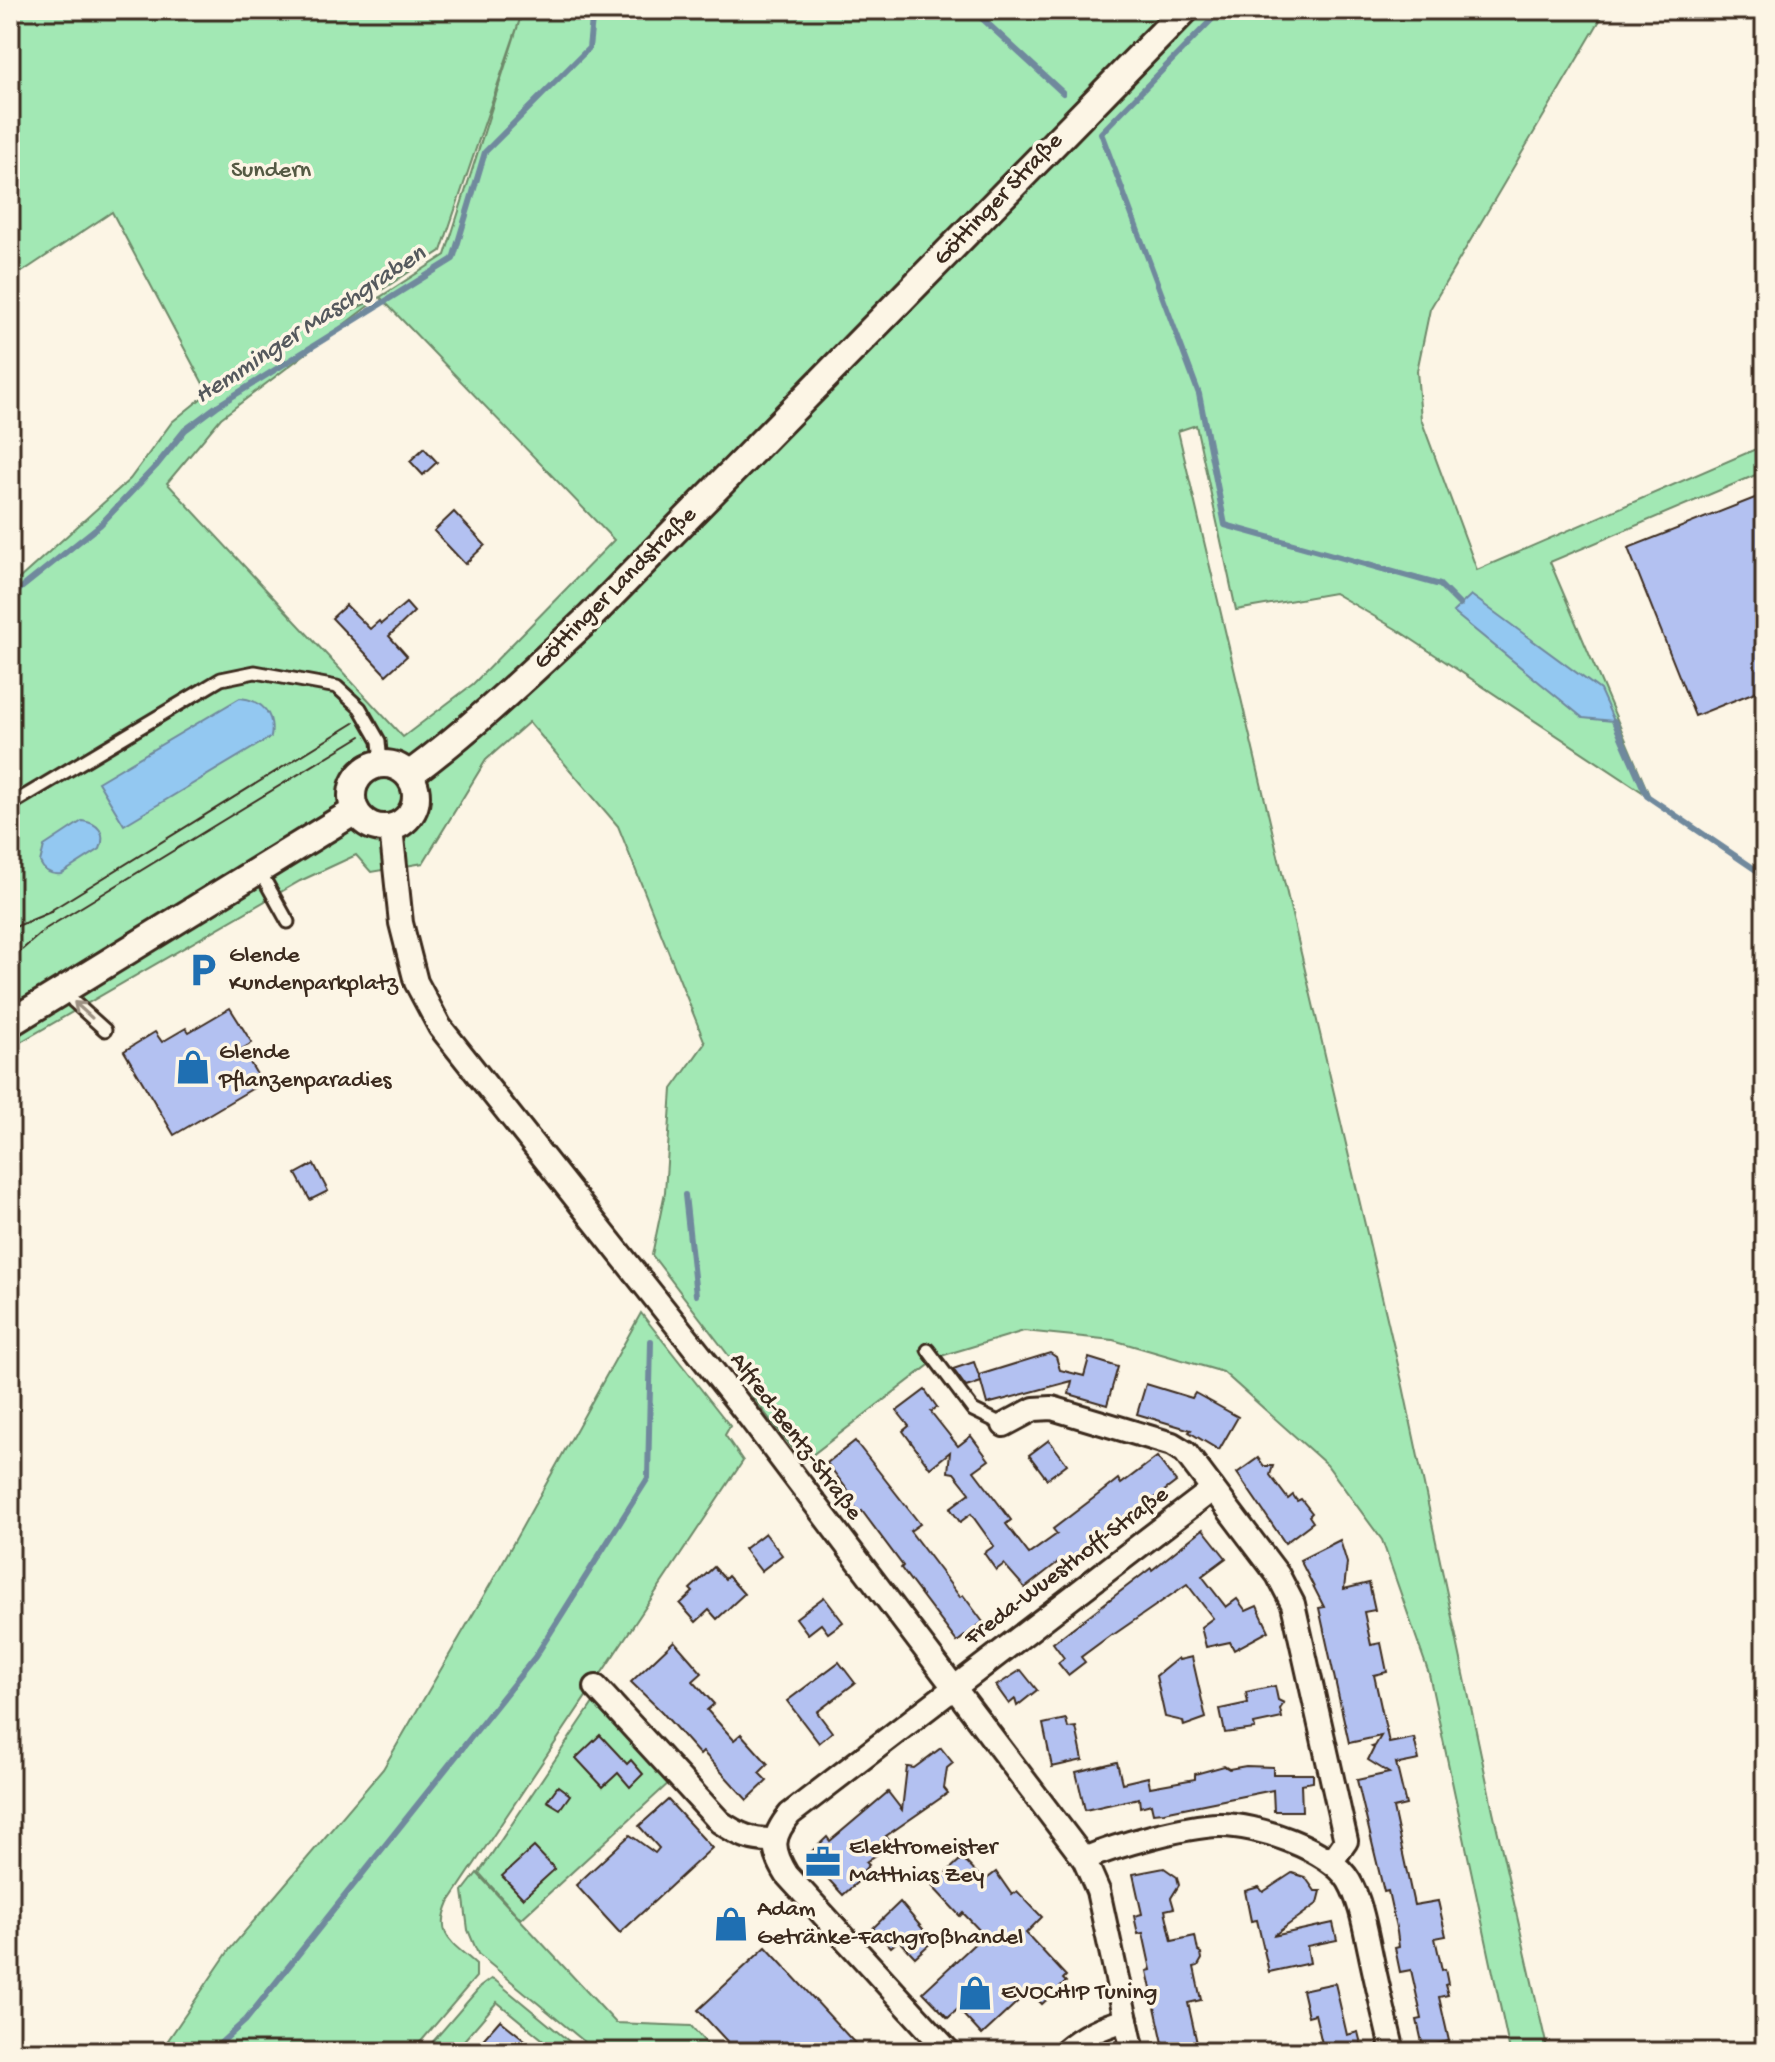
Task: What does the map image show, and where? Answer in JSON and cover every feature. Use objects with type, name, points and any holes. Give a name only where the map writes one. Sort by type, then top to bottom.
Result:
[{"type":"street","name":"Göttinger Straße","points":[[813,391],[1185,10]]},
{"type":"street","name":"Göttinger Landstraße","points":[[409,775],[496,706],[590,617],[813,391]]},
{"type":"street","points":[[381,764],[401,768],[409,775],[415,786],[416,799],[413,812],[404,822],[383,829],[367,824],[355,811],[352,790],[355,780],[370,766],[381,764]]},
{"type":"street","points":[[10,1023],[355,811]]},
{"type":"street","name":"Alfred-Bentz-Straße","points":[[391,828],[401,923],[416,982],[440,1027],[751,1419],[1084,1859],[1098,1891],[1133,2052]]},
{"type":"street","points":[[1004,1425],[1034,1409],[1052,1408],[1172,1444],[1185,1452],[1278,1575],[1293,1604],[1346,1841],[1332,1861]]},
{"type":"street","name":"Freda-Wuesthoff-Straße","points":[[774,1840],[790,1814],[1213,1489]]},
{"type":"street","points":[[596,1687],[720,1822],[741,1837],[774,1840],[777,1859],[787,1875],[949,2052]]},
{"type":"street","points":[[1084,1859],[1112,1847],[1219,1825],[1238,1826],[1307,1847],[1332,1861],[1349,1881],[1360,1907],[1393,2052]]},
{"type":"street","points":[[1064,2052],[1078,2039],[1104,2026],[1126,2020]]},
{"type":"lane","points":[[10,805],[221,679],[255,672],[337,687],[360,708],[379,741],[381,764]]},
{"type":"lane","points":[[258,869],[288,922]]},
{"type":"lane","points":[[64,988],[74,1002],[105,1030]]},
{"type":"lane","points":[[928,1350],[973,1410],[1004,1425]]},
{"type":"green space","name":"Sundern","points":[[10,10],[1606,10],[1430,309],[1417,371],[1421,419],[1477,570],[1765,445],[1765,471],[1550,562],[1650,797],[1396,629],[1334,593],[1236,610],[1196,425],[1178,431],[1403,1386],[1493,1811],[1548,2052],[1510,2052],[1429,1674],[1382,1540],[1327,1465],[1223,1372],[1113,1340],[1024,1331],[941,1356],[803,1462],[751,1395],[754,1389],[652,1255],[665,1192],[672,1089],[705,1043],[618,826],[529,722],[486,760],[423,863],[371,872],[356,855],[300,881],[10,1048],[10,587],[130,479],[172,422],[208,393],[112,212],[10,280]],"holes":[[[521,16],[445,255],[380,297],[348,312],[441,251]],[[380,297],[614,540],[473,684],[403,737],[167,483],[221,418]]]},
{"type":"green space","points":[[641,1313],[730,1426],[725,1435],[743,1461],[449,1902],[445,1931],[453,1944],[476,1964],[476,1977],[412,2052],[160,2052],[230,1949],[383,1769],[490,1585]]},
{"type":"green space","points":[[595,1700],[670,1782],[521,1919],[479,1873]]},
{"type":"green space","points":[[477,1873],[616,2023],[691,2026],[714,2052],[597,2052],[478,1954],[468,1930],[463,1891]]},
{"type":"green space","points":[[491,1979],[582,2052],[558,2052],[497,2002],[454,2052],[424,2052],[480,1987]]},
{"type":"water","points":[[1471,595],[1600,690],[1614,721],[1583,718],[1453,612]]},
{"type":"water","points":[[240,698],[261,705],[269,715],[271,737],[124,825],[98,782]]},
{"type":"water","points":[[82,821],[100,830],[100,849],[61,874],[46,870],[40,862],[44,846]]},
{"type":"building","points":[[424,448],[437,462],[423,475],[410,461]]},
{"type":"building","points":[[1765,494],[1765,688],[1695,716],[1628,548]]},
{"type":"building","points":[[454,512],[485,545],[465,564],[434,531]]},
{"type":"building","points":[[406,603],[414,612],[389,636],[407,656],[386,675],[332,618],[346,605],[370,629]]},
{"type":"building","name":"Glende Pflanzenparadies","points":[[230,1008],[252,1043],[242,1049],[262,1083],[174,1135],[124,1051],[155,1032],[162,1042],[186,1028],[189,1032]]},
{"type":"building","points":[[314,1164],[328,1191],[310,1200],[296,1174]]},
{"type":"building","points":[[1050,1353],[1056,1357],[1060,1370],[1084,1376],[1089,1358],[1118,1367],[1107,1405],[1069,1394],[1072,1381],[987,1404],[979,1375]]},
{"type":"building","points":[[974,1362],[981,1382],[966,1387],[953,1369]]},
{"type":"building","points":[[1146,1384],[1192,1398],[1195,1393],[1238,1417],[1219,1450],[1189,1432],[1191,1430],[1137,1414]]},
{"type":"building","points":[[925,1390],[937,1407],[931,1412],[958,1446],[971,1436],[989,1460],[974,1471],[1011,1520],[1006,1524],[1029,1554],[1057,1534],[1053,1529],[1118,1479],[1121,1484],[1157,1457],[1176,1482],[1075,1559],[1073,1556],[1065,1562],[1062,1559],[1025,1588],[1004,1564],[996,1570],[984,1553],[994,1546],[971,1514],[960,1522],[950,1508],[970,1493],[954,1473],[948,1472],[950,1452],[930,1468],[903,1431],[909,1426],[897,1411]]},
{"type":"building","points":[[1049,1440],[1067,1464],[1047,1479],[1029,1455]]},
{"type":"building","points":[[855,1441],[920,1524],[910,1531],[983,1622],[957,1642],[862,1511],[860,1513],[845,1494],[849,1492],[827,1463]]},
{"type":"building","points":[[1258,1458],[1264,1466],[1273,1466],[1270,1475],[1288,1499],[1293,1495],[1297,1501],[1301,1499],[1312,1513],[1309,1516],[1313,1522],[1285,1543],[1237,1473]]},
{"type":"building","points":[[1203,1529],[1226,1558],[1202,1576],[1226,1607],[1237,1599],[1246,1611],[1257,1606],[1269,1631],[1234,1650],[1230,1642],[1206,1647],[1201,1627],[1213,1618],[1187,1584],[1081,1657],[1085,1662],[1068,1675],[1058,1663],[1064,1658],[1053,1643]]},
{"type":"building","points":[[765,1533],[782,1555],[761,1571],[744,1549]]},
{"type":"building","points":[[1340,1540],[1347,1563],[1344,1589],[1369,1583],[1375,1610],[1364,1612],[1371,1645],[1381,1643],[1387,1672],[1374,1675],[1389,1743],[1414,1738],[1419,1760],[1396,1763],[1406,1805],[1393,1808],[1414,1905],[1438,1901],[1446,1936],[1435,1938],[1448,1984],[1445,1985],[1448,1995],[1439,1997],[1449,2041],[1423,2047],[1417,2020],[1422,2019],[1411,1970],[1400,1972],[1395,1948],[1399,1947],[1397,1932],[1388,1891],[1384,1892],[1357,1780],[1389,1773],[1368,1760],[1372,1747],[1381,1736],[1349,1743],[1319,1608],[1324,1607],[1300,1560]]},
{"type":"building","points":[[714,1567],[725,1579],[728,1576],[744,1594],[717,1619],[709,1610],[696,1622],[680,1604],[693,1592],[690,1589]]},
{"type":"building","points":[[824,1597],[843,1622],[828,1633],[821,1624],[808,1634],[796,1618]]},
{"type":"building","points":[[674,1641],[702,1673],[693,1681],[714,1704],[707,1710],[734,1740],[741,1734],[768,1764],[759,1773],[767,1781],[747,1800],[631,1682]]},
{"type":"building","points":[[1192,1657],[1206,1718],[1184,1726],[1183,1721],[1165,1717],[1156,1676],[1178,1658]]},
{"type":"building","points":[[839,1662],[855,1683],[817,1712],[832,1732],[819,1743],[787,1701]]},
{"type":"building","points":[[1021,1670],[1037,1690],[1017,1706],[1015,1699],[1009,1704],[996,1686]]},
{"type":"building","points":[[1275,1686],[1278,1700],[1284,1703],[1280,1709],[1282,1718],[1254,1724],[1255,1729],[1225,1733],[1220,1709],[1248,1703],[1246,1692]]},
{"type":"building","points":[[1066,1719],[1068,1728],[1076,1727],[1083,1760],[1052,1767],[1043,1724]]},
{"type":"building","points":[[600,1735],[627,1764],[631,1760],[643,1774],[630,1787],[618,1773],[603,1787],[576,1758]]},
{"type":"building","points":[[941,1748],[953,1763],[947,1768],[944,1788],[948,1793],[886,1836],[892,1844],[866,1862],[869,1865],[860,1874],[863,1877],[843,1895],[807,1856],[827,1837],[830,1841],[888,1792],[902,1810],[907,1767],[914,1768]]},
{"type":"building","points":[[1117,1762],[1122,1783],[1148,1777],[1150,1787],[1195,1779],[1195,1774],[1224,1766],[1229,1769],[1273,1767],[1273,1774],[1313,1774],[1313,1782],[1301,1784],[1302,1811],[1274,1811],[1273,1790],[1164,1812],[1153,1813],[1151,1804],[1140,1807],[1139,1798],[1085,1810],[1076,1772]]},
{"type":"building","points":[[558,1786],[570,1795],[560,1809],[547,1801]]},
{"type":"building","points":[[668,1800],[712,1848],[620,1933],[576,1885],[630,1835],[655,1853],[659,1848],[639,1826]]},
{"type":"building","points":[[534,1847],[555,1869],[523,1898],[502,1876]]},
{"type":"building","points":[[962,1858],[984,1881],[996,1872],[1012,1895],[1017,1891],[1042,1917],[1026,1933],[1066,1976],[1063,1979],[1066,1982],[1042,2004],[1029,1991],[982,2035],[958,2009],[948,2018],[923,1992],[984,1935],[963,1913],[960,1916],[932,1886]]},
{"type":"building","points":[[1164,1868],[1177,1877],[1179,1885],[1171,1898],[1174,1908],[1165,1910],[1172,1941],[1195,1936],[1201,1953],[1202,1959],[1194,1967],[1201,2000],[1188,2003],[1199,2052],[1165,2052],[1147,1971],[1151,1970],[1143,1933],[1138,1934],[1134,1916],[1142,1914],[1133,1874]]},
{"type":"building","points":[[1292,1873],[1305,1877],[1315,1891],[1321,1891],[1318,1903],[1273,1936],[1333,1923],[1337,1940],[1307,1946],[1310,1963],[1269,1972],[1257,1920],[1251,1921],[1245,1891],[1259,1887],[1263,1892]]},
{"type":"building","points":[[900,1902],[933,1941],[915,1957],[899,1940],[891,1947],[873,1928]]},
{"type":"building","points":[[766,1947],[863,2052],[737,2052],[698,2010]]},
{"type":"building","points":[[1335,1983],[1347,2035],[1358,2032],[1363,2052],[1324,2052],[1315,2014],[1308,2016],[1302,1990]]},
{"type":"building","points":[[500,2020],[540,2052],[472,2052]]},
{"type":"waterway","name":"Hemminger Maschgraben","points":[[10,597],[100,525],[185,430],[217,406],[453,259],[485,152],[589,48],[593,10]]},
{"type":"waterway","points":[[973,10],[1063,93]]},
{"type":"waterway","points":[[1221,10],[1101,133],[1199,394],[1225,525],[1440,585],[1460,605]]},
{"type":"waterway","points":[[1614,721],[1647,796],[1765,876]]},
{"type":"waterway","points":[[685,1195],[696,1295]]},
{"type":"waterway","points":[[211,2052],[246,2020],[535,1657],[648,1478],[651,1341]]},
{"type":"tram line","points":[[45,914],[354,723]]},
{"type":"tram line","points":[[10,960],[47,928],[361,736]]},
{"type":"tram line","points":[[10,929],[53,911]]},
{"type":"place","name":"Glende Kundenparkplatz","points":[[203,970]]},
{"type":"place","name":"Glende Pflanzenparadies","points":[[193,1067]]},
{"type":"place","name":"Elektromeister Matthias Zey","points":[[823,1862]]},
{"type":"place","name":"Adam Getränke-Fachgroßhandel","points":[[731,1924]]},
{"type":"place","name":"EVOCHIP Tuning","points":[[975,1993]]}]
